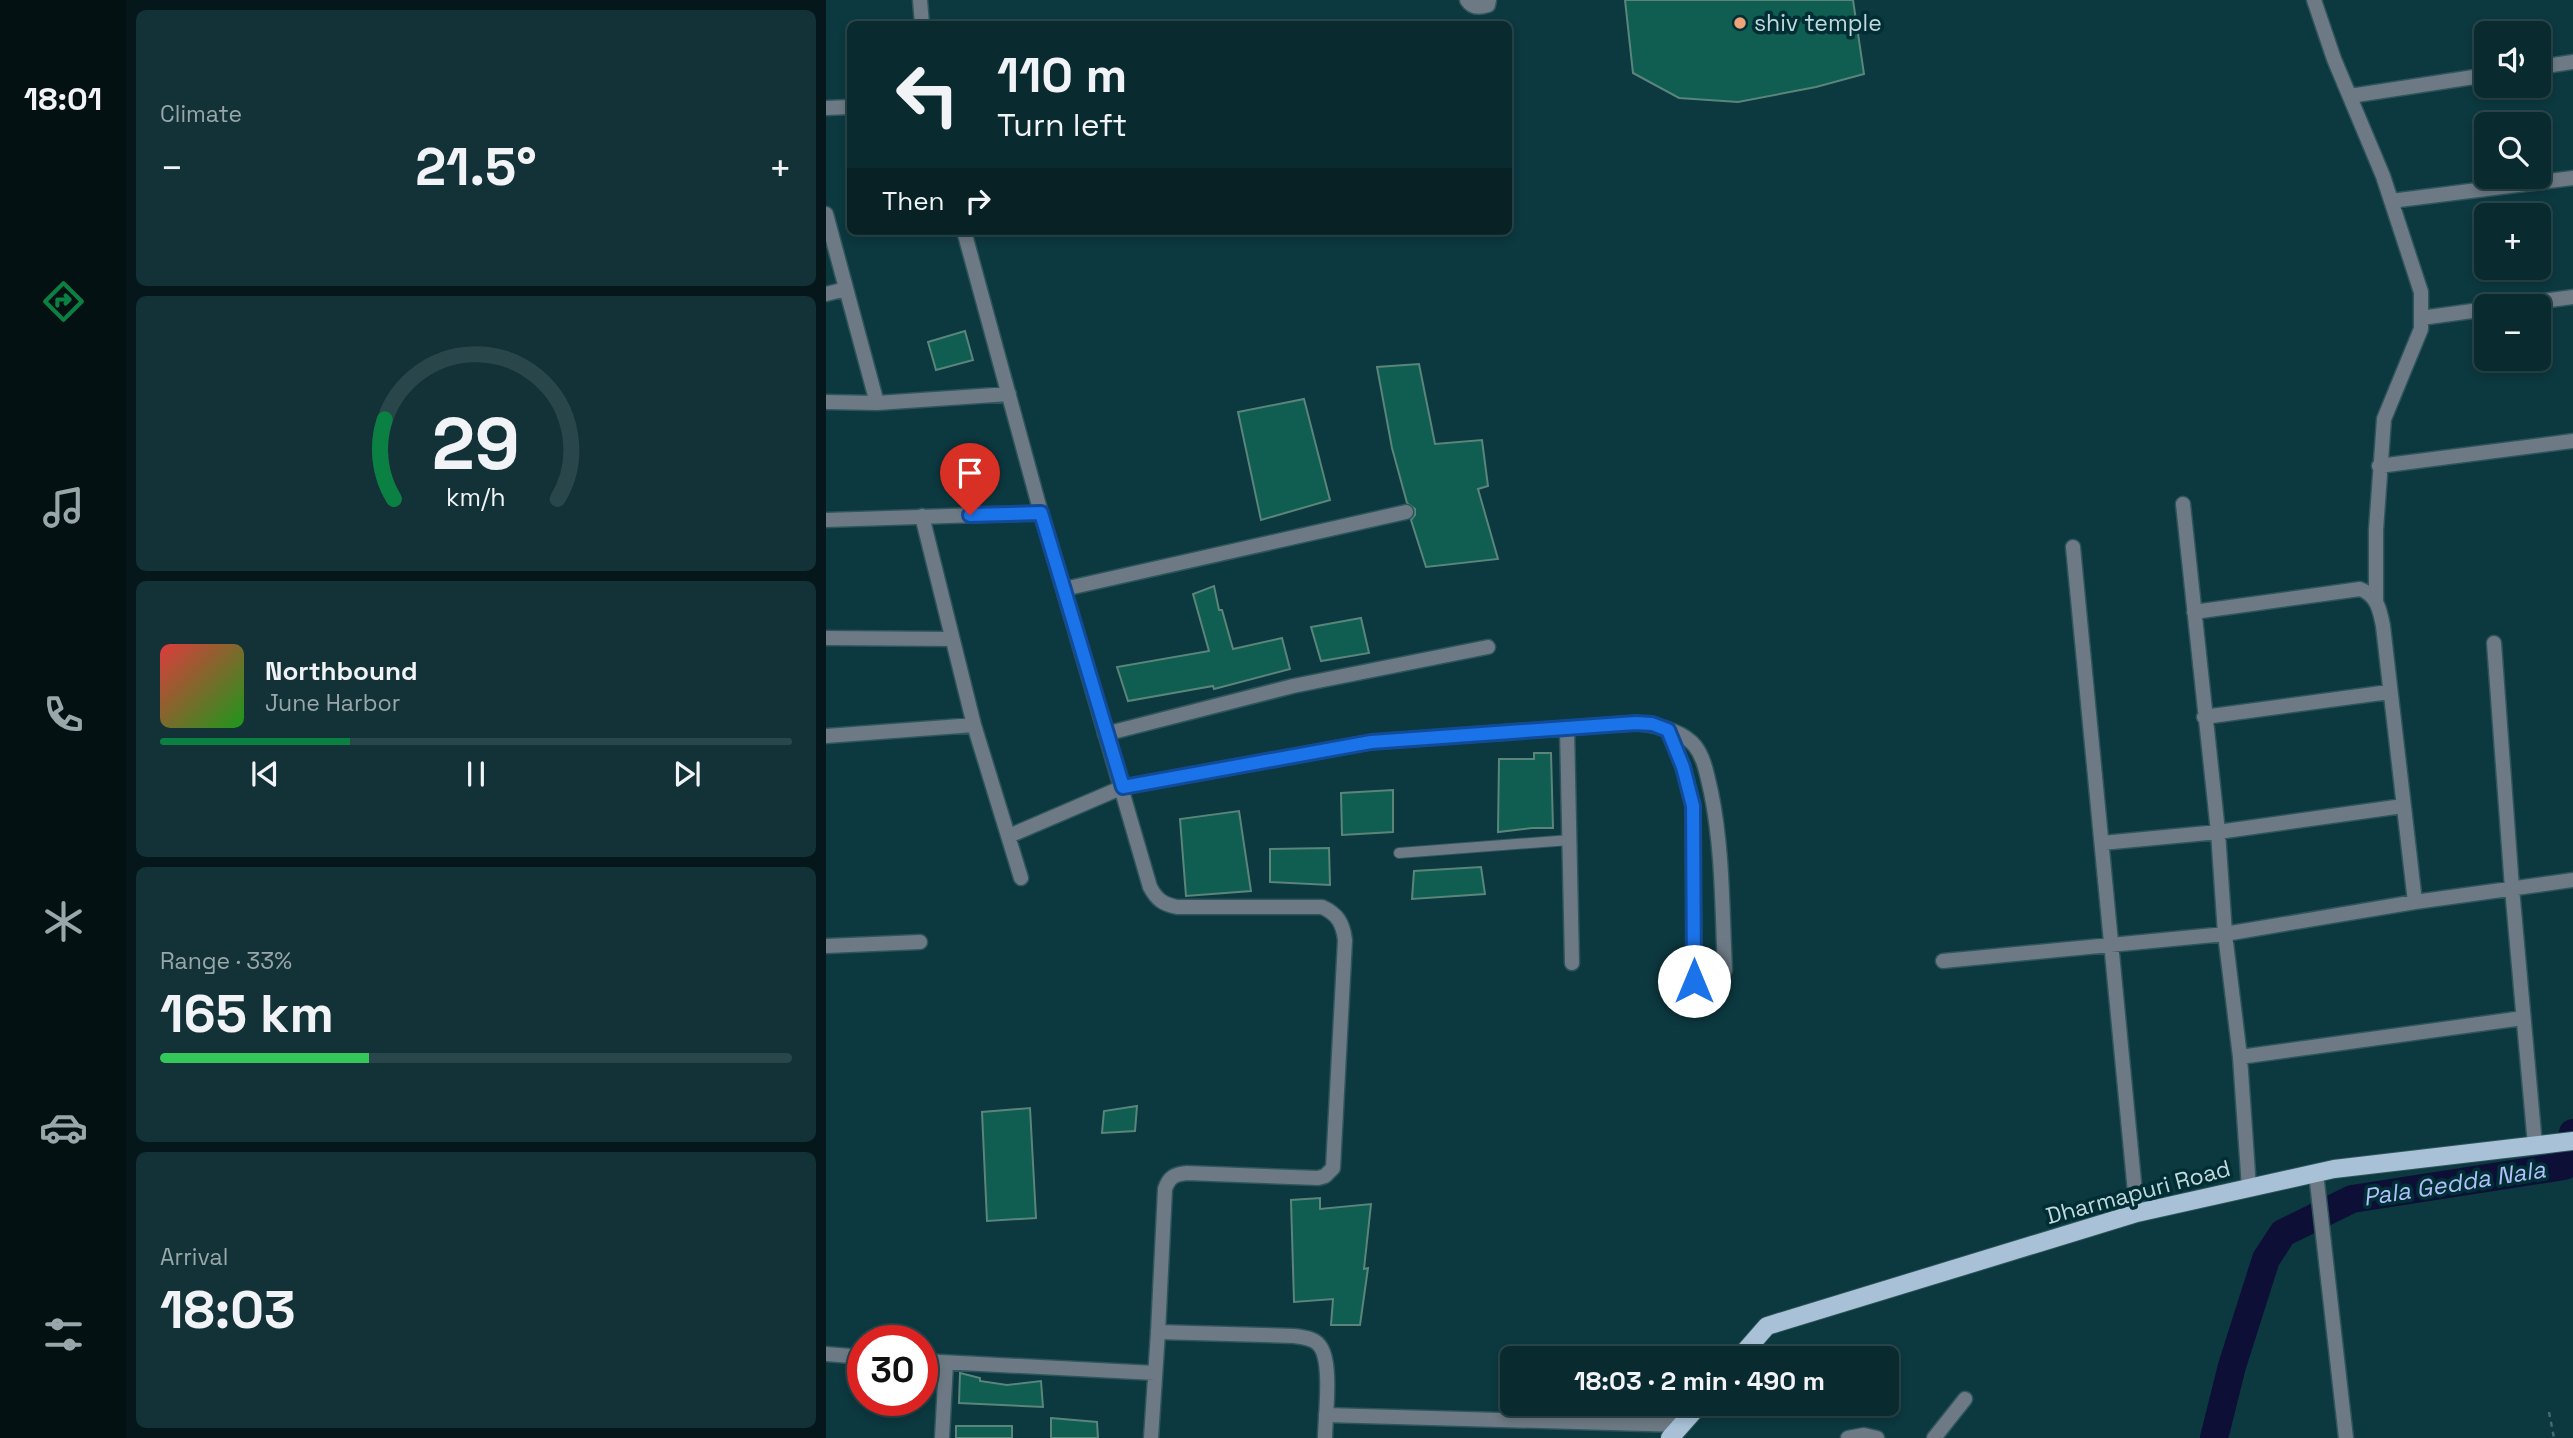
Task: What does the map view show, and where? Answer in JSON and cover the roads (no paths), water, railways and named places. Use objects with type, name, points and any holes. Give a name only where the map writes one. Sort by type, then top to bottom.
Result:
[{"type":"main road","name":"Dharmapuri Road","points":[[1750,1346],[1768,1326],[2137,1213],[2316,1173],[2573,1141]]},
{"type":"main road","points":[[1675,1432],[1689,1416]]},
{"type":"street","points":[[920,0],[922,21]]},
{"type":"street","points":[[1467,0],[1472,6],[1482,7],[1488,5],[1489,0]]},
{"type":"street","points":[[2314,0],[2391,201],[2421,292],[2421,330],[2384,419],[2376,530],[2376,600],[2383,626],[2415,902]]},
{"type":"street","points":[[2551,65],[2573,62]]},
{"type":"street","points":[[2350,96],[2474,77]]},
{"type":"street","points":[[826,108],[847,107]]},
{"type":"street","points":[[2391,201],[2573,178]]},
{"type":"street","points":[[826,214],[877,403]]},
{"type":"street","points":[[965,235],[1041,513],[1150,887],[1156,898],[1166,905],[1177,907],[1322,908],[1333,912],[1344,929],[1333,1168],[1325,1176],[1318,1178],[1186,1173],[1168,1180],[1165,1189],[1151,1438]]},
{"type":"street","points":[[826,294],[846,289]]},
{"type":"street","points":[[2551,300],[2573,297]]},
{"type":"street","points":[[2421,318],[2474,311]]},
{"type":"street","points":[[826,402],[877,403],[1009,394]]},
{"type":"street","points":[[2379,466],[2573,441]]},
{"type":"street","points":[[2183,504],[2218,832],[2225,934],[2240,1057],[2249,1188]]},
{"type":"street","points":[[1064,590],[1406,512]]},
{"type":"street","points":[[826,520],[1041,513]]},
{"type":"street","points":[[922,516],[974,725],[1021,878]]},
{"type":"street","points":[[2073,547],[2137,1213]]},
{"type":"street","points":[[2194,612],[2360,589],[2376,600]]},
{"type":"street","points":[[826,638],[952,639]]},
{"type":"street","points":[[2494,643],[2535,1145]]},
{"type":"street","points":[[1105,734],[1293,686],[1488,647]]},
{"type":"street","points":[[2204,716],[2389,692]]},
{"type":"street","points":[[1009,836],[1123,787],[1371,742],[1430,736],[1652,724],[1685,737],[1696,747],[1704,763],[1718,829],[1725,970]]},
{"type":"street","points":[[826,736],[974,725]]},
{"type":"street","points":[[1567,729],[1572,963]]},
{"type":"street","points":[[1668,730],[1683,767],[1693,806],[1694,981]]},
{"type":"street","points":[[2102,843],[2218,832],[2403,806]]},
{"type":"street","points":[[1943,961],[2225,934],[2415,902],[2573,880]]},
{"type":"street","points":[[826,946],[920,942]]},
{"type":"street","points":[[2240,1057],[2523,1018]]},
{"type":"street","points":[[2316,1173],[2346,1438]]},
{"type":"street","points":[[1158,1332],[1294,1336],[1319,1344],[1326,1364],[1325,1438]]},
{"type":"street","points":[[826,1354],[847,1356]]},
{"type":"street","points":[[938,1362],[1155,1373]]},
{"type":"street","points":[[942,1438],[946,1363]]},
{"type":"street","points":[[1934,1438],[1965,1399]]},
{"type":"street","points":[[1325,1415],[1675,1432]]},
{"type":"street","points":[[1848,1438],[1877,1438]]},
{"type":"lane","points":[[1399,853],[1570,840]]},
{"type":"waterway","name":"Pala Gedda Nala","points":[[2214,1438],[2232,1366],[2266,1259],[2283,1233],[2352,1199],[2564,1166],[2573,1133]]},
{"type":"place","name":"shiv temple","points":[[1740,23]]}]
